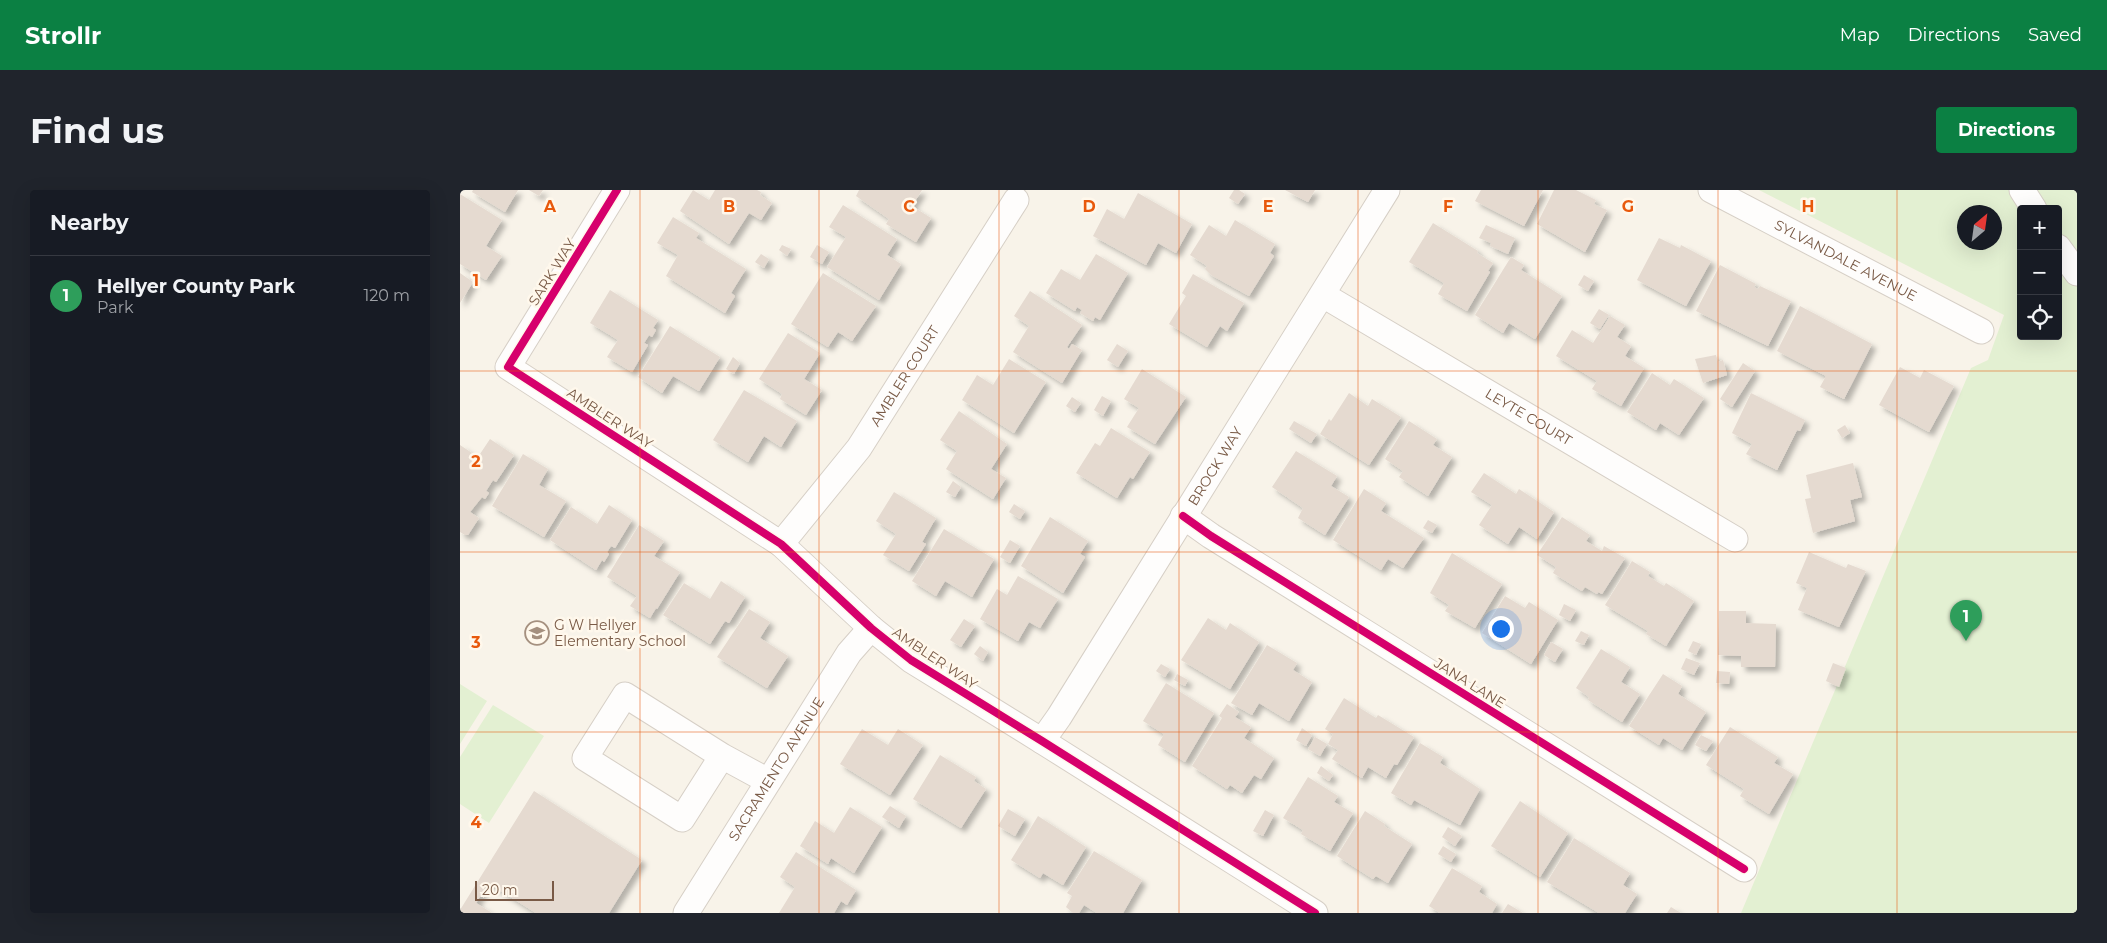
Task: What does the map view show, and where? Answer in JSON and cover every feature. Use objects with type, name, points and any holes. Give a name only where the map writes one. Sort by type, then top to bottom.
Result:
[{"type":"street","name":"SARK WAY","points":[[508,367],[618,190]]},
{"type":"street","name":"BROCK WAY","points":[[1042,741],[1059,717],[1388,190]]},
{"type":"street","name":"SYLVANDALE AVENUE","points":[[1710,190],[1981,332]]},
{"type":"street","points":[[2022,190],[2031,205]]},
{"type":"street","name":"AMBLER COURT","points":[[781,544],[860,448],[1016,200]]},
{"type":"street","points":[[2060,250],[2077,273]]},
{"type":"street","name":"LEYTE COURT","points":[[1323,295],[1735,539]]},
{"type":"street","name":"AMBLER WAY","points":[[508,367],[781,544],[871,628],[911,660],[1315,913]]},
{"type":"street","name":"JANA LANE","points":[[1183,516],[1211,536],[1744,869]]},
{"type":"street","name":"SACRAMENTO AVENUE","points":[[686,913],[850,653],[871,628]]},
{"type":"street","points":[[722,756],[682,819],[585,758],[625,695],[722,756],[768,781]]},
{"type":"green space","points":[[1759,190],[2077,190],[2077,913],[1741,913],[1971,368],[1988,360],[2004,315]]},
{"type":"green space","points":[[460,684],[487,701],[460,744]]},
{"type":"green space","points":[[493,705],[544,736],[489,823],[460,804],[460,757]]},
{"type":"building","points":[[473,190],[518,190],[505,212],[472,192]]},
{"type":"building","points":[[529,190],[543,190],[539,196]]},
{"type":"building","points":[[693,190],[709,200],[715,190],[757,190],[761,192],[760,195],[772,203],[761,220],[749,213],[729,244],[680,211]]},
{"type":"building","points":[[859,190],[922,190],[912,206],[931,218],[916,242],[886,224],[889,219],[856,196]]},
{"type":"building","points":[[1234,190],[1239,190],[1245,194],[1238,204],[1229,198]]},
{"type":"building","points":[[1285,190],[1315,190],[1308,202]]},
{"type":"building","points":[[1481,190],[1543,190],[1524,226],[1475,201]]},
{"type":"building","points":[[1554,190],[1576,190],[1596,200],[1594,204],[1607,210],[1585,252],[1537,224]]},
{"type":"building","points":[[1138,193],[1192,224],[1176,253],[1158,243],[1146,265],[1093,236],[1107,209],[1124,219]]},
{"type":"building","points":[[460,194],[502,220],[486,246],[502,256],[486,280],[460,264]]},
{"type":"building","points":[[843,205],[897,239],[887,255],[901,264],[879,300],[827,267],[846,237],[829,227]]},
{"type":"building","points":[[673,217],[699,233],[696,238],[746,269],[731,293],[735,296],[725,313],[666,276],[678,255],[657,243]]},
{"type":"building","points":[[1235,220],[1275,244],[1270,253],[1274,256],[1249,296],[1211,275],[1205,269],[1207,266],[1190,255],[1209,225],[1226,236]]},
{"type":"building","points":[[1433,223],[1478,251],[1477,253],[1493,263],[1488,271],[1490,272],[1467,311],[1438,294],[1444,283],[1409,262]]},
{"type":"building","points":[[1486,225],[1515,238],[1508,254],[1490,246],[1491,243],[1479,238]]},
{"type":"building","points":[[1659,238],[1680,248],[1681,245],[1711,261],[1686,306],[1637,280]]},
{"type":"building","points":[[782,245],[791,249],[787,256],[779,250]]},
{"type":"building","points":[[817,245],[829,252],[822,264],[810,257]]},
{"type":"building","points":[[761,254],[769,259],[764,268],[755,262]]},
{"type":"building","points":[[1096,254],[1128,273],[1100,320],[1095,317],[1093,321],[1080,313],[1082,310],[1077,307],[1075,311],[1046,293],[1061,269],[1080,280]]},
{"type":"building","points":[[1511,257],[1524,265],[1521,270],[1562,296],[1535,339],[1509,323],[1503,333],[1475,315]]},
{"type":"building","points":[[1720,265],[1756,284],[1754,287],[1758,289],[1760,286],[1791,301],[1768,346],[1696,311]]},
{"type":"building","points":[[460,273],[473,282],[460,303]]},
{"type":"building","points":[[823,273],[876,306],[852,341],[838,332],[828,347],[791,324]]},
{"type":"building","points":[[1193,274],[1244,303],[1227,331],[1220,326],[1207,347],[1169,324],[1186,296],[1182,293]]},
{"type":"building","points":[[1584,275],[1594,281],[1588,291],[1578,285]]},
{"type":"building","points":[[610,290],[658,320],[653,328],[656,330],[652,337],[649,335],[644,343],[648,345],[632,372],[607,357],[618,340],[590,323]]},
{"type":"building","points":[[1030,291],[1082,325],[1067,347],[1069,349],[1072,344],[1082,350],[1062,383],[1013,352],[1029,326],[1014,316]]},
{"type":"building","points":[[1800,306],[1872,344],[1844,399],[1820,387],[1826,376],[1777,351]]},
{"type":"building","points":[[1599,309],[1609,315],[1600,329],[1590,323]]},
{"type":"building","points":[[1610,316],[1625,325],[1617,337],[1631,346],[1625,356],[1644,368],[1621,406],[1592,389],[1597,381],[1556,356],[1572,330],[1593,343]]},
{"type":"building","points":[[670,326],[720,357],[699,391],[673,376],[662,393],[638,377]]},
{"type":"building","points":[[788,333],[820,353],[804,379],[822,390],[806,415],[780,399],[782,394],[759,379]]},
{"type":"building","points":[[1117,344],[1128,351],[1118,367],[1107,360]]},
{"type":"building","points":[[1716,355],[1718,362],[1723,360],[1727,375],[1703,383],[1695,359]]},
{"type":"building","points":[[733,357],[740,363],[734,374],[726,369]]},
{"type":"building","points":[[1009,359],[1046,382],[1014,433],[962,400],[977,375],[993,385]]},
{"type":"building","points":[[1743,363],[1755,371],[1732,407],[1720,399]]},
{"type":"building","points":[[1900,367],[1920,378],[1924,370],[1954,386],[1929,432],[1879,405]]},
{"type":"building","points":[[1142,369],[1186,397],[1155,444],[1127,427],[1139,408],[1124,399]]},
{"type":"building","points":[[1652,373],[1670,385],[1674,379],[1704,398],[1679,435],[1660,423],[1656,430],[1627,412]]},
{"type":"building","points":[[744,390],[797,421],[781,447],[764,436],[748,462],[713,440]]},
{"type":"building","points":[[1349,393],[1368,406],[1372,399],[1401,417],[1369,465],[1320,434]]},
{"type":"building","points":[[1751,393],[1805,420],[1800,431],[1797,430],[1777,470],[1746,454],[1752,444],[1732,433]]},
{"type":"building","points":[[1102,396],[1111,401],[1103,416],[1094,410]]},
{"type":"building","points":[[1072,397],[1081,403],[1075,412],[1066,406]]},
{"type":"building","points":[[959,411],[1007,444],[991,469],[1006,478],[993,499],[946,469],[957,451],[940,440]]},
{"type":"building","points":[[1294,421],[1317,434],[1311,443],[1289,429]]},
{"type":"building","points":[[1409,421],[1437,439],[1433,445],[1452,457],[1428,496],[1399,477],[1403,471],[1385,459]]},
{"type":"building","points":[[1845,425],[1850,433],[1842,438],[1837,430]]},
{"type":"building","points":[[1111,428],[1150,452],[1133,479],[1130,477],[1117,498],[1076,473],[1095,443],[1100,446]]},
{"type":"building","points":[[490,439],[514,455],[496,482],[493,480],[486,491],[489,493],[485,499],[482,497],[470,512],[479,518],[468,535],[465,535],[460,532],[460,445],[478,457]]},
{"type":"building","points":[[1296,451],[1337,476],[1331,486],[1349,497],[1325,535],[1298,518],[1303,508],[1272,487]]},
{"type":"building","points":[[523,454],[548,469],[539,485],[566,501],[544,537],[492,506]]},
{"type":"building","points":[[1853,463],[1862,497],[1850,500],[1855,521],[1813,533],[1805,499],[1811,498],[1806,475]]},
{"type":"building","points":[[1484,473],[1516,494],[1519,489],[1554,512],[1537,539],[1519,527],[1508,544],[1479,525],[1492,505],[1471,492]]},
{"type":"building","points":[[953,481],[961,487],[955,497],[946,492]]},
{"type":"building","points":[[1364,489],[1386,503],[1381,511],[1424,538],[1403,568],[1388,559],[1381,570],[1333,540]]},
{"type":"building","points":[[894,492],[936,518],[922,542],[926,544],[909,571],[883,555],[896,534],[876,521]]},
{"type":"building","points":[[1014,504],[1025,511],[1020,519],[1009,512]]},
{"type":"building","points":[[609,505],[632,520],[615,548],[611,546],[604,562],[602,560],[596,570],[550,540],[571,507],[597,524]]},
{"type":"building","points":[[1050,517],[1088,541],[1080,554],[1085,557],[1063,593],[1021,566]]},
{"type":"building","points":[[1562,517],[1590,535],[1586,541],[1602,551],[1604,546],[1625,558],[1602,594],[1598,592],[1597,594],[1585,587],[1582,591],[1553,573],[1556,567],[1537,555]]},
{"type":"building","points":[[1428,520],[1437,525],[1432,533],[1423,528]]},
{"type":"building","points":[[639,525],[664,541],[654,556],[680,572],[650,618],[630,606],[637,596],[607,577]]},
{"type":"building","points":[[944,529],[994,559],[972,597],[945,581],[936,596],[912,581]]},
{"type":"building","points":[[1010,540],[1020,546],[1010,563],[1000,557]]},
{"type":"building","points":[[1809,552],[1846,568],[1848,564],[1866,571],[1839,627],[1798,610],[1807,588],[1796,583]]},
{"type":"building","points":[[1452,553],[1502,584],[1475,628],[1445,611],[1449,605],[1430,593]]},
{"type":"building","points":[[1632,561],[1650,572],[1648,576],[1664,586],[1666,583],[1694,601],[1666,646],[1646,634],[1648,631],[1605,605]]},
{"type":"building","points":[[1018,576],[1058,599],[1040,628],[1029,622],[1018,641],[980,619],[997,589],[1007,595]]},
{"type":"building","points":[[721,581],[745,597],[729,623],[725,621],[710,644],[663,615],[684,583],[710,599]]},
{"type":"building","points":[[1505,596],[1525,608],[1529,602],[1558,620],[1531,664],[1482,633]]},
{"type":"building","points":[[1564,604],[1576,610],[1570,621],[1559,615]]},
{"type":"building","points":[[749,609],[770,622],[760,638],[788,656],[767,688],[717,657]]},
{"type":"building","points":[[1719,611],[1746,611],[1746,623],[1776,624],[1775,667],[1741,667],[1741,656],[1718,655]]},
{"type":"building","points":[[1208,618],[1226,630],[1230,623],[1259,642],[1230,689],[1181,660]]},
{"type":"building","points":[[964,619],[975,626],[961,647],[950,640]]},
{"type":"building","points":[[1581,631],[1589,635],[1584,645],[1575,641]]},
{"type":"building","points":[[1693,641],[1701,644],[1696,655],[1688,651]]},
{"type":"building","points":[[1551,642],[1563,649],[1555,662],[1544,655]]},
{"type":"building","points":[[1267,645],[1297,663],[1293,670],[1312,682],[1289,721],[1259,703],[1252,715],[1231,703]]},
{"type":"building","points":[[980,646],[988,652],[983,661],[974,654]]},
{"type":"building","points":[[1601,649],[1630,667],[1621,682],[1640,694],[1622,722],[1588,700],[1589,697],[1576,688]]},
{"type":"building","points":[[1686,658],[1700,663],[1694,675],[1681,669]]},
{"type":"building","points":[[1833,663],[1846,668],[1839,687],[1826,681]]},
{"type":"building","points":[[1161,664],[1170,669],[1165,677],[1156,671]]},
{"type":"building","points":[[1717,671],[1730,672],[1729,684],[1716,683]]},
{"type":"building","points":[[1177,674],[1188,680],[1185,686],[1174,680]]},
{"type":"building","points":[[1663,674],[1682,686],[1678,694],[1706,712],[1682,750],[1663,738],[1659,745],[1629,726]]},
{"type":"building","points":[[1166,683],[1214,713],[1185,762],[1158,745],[1164,734],[1143,721]]},
{"type":"building","points":[[1344,698],[1376,718],[1378,715],[1414,737],[1397,765],[1394,764],[1386,778],[1368,767],[1362,778],[1332,759],[1338,750],[1328,744],[1333,734],[1325,729]]},
{"type":"building","points":[[1227,704],[1239,712],[1235,717],[1251,727],[1244,738],[1274,758],[1261,779],[1254,775],[1242,793],[1230,785],[1227,789],[1192,766],[1222,718],[1219,716]]},
{"type":"building","points":[[1730,727],[1778,757],[1774,763],[1793,774],[1769,814],[1740,796],[1744,789],[1706,765]]},
{"type":"building","points":[[1302,728],[1312,735],[1306,746],[1296,740]]},
{"type":"building","points":[[862,729],[888,745],[898,729],[923,745],[890,795],[840,764]]},
{"type":"building","points":[[1701,735],[1713,741],[1706,751],[1695,745]]},
{"type":"building","points":[[1315,737],[1327,744],[1320,756],[1308,749]]},
{"type":"building","points":[[1420,743],[1443,757],[1440,763],[1480,789],[1460,825],[1414,800],[1411,805],[1391,793]]},
{"type":"building","points":[[940,755],[976,777],[974,781],[986,789],[961,828],[913,799]]},
{"type":"building","points":[[1321,766],[1333,775],[1329,781],[1317,773]]},
{"type":"building","points":[[1308,777],[1338,796],[1334,802],[1353,813],[1330,851],[1301,834],[1303,830],[1283,818]]},
{"type":"building","points":[[534,791],[642,860],[609,913],[536,913],[488,883],[476,903],[492,913],[460,913],[460,910]]},
{"type":"building","points":[[1520,801],[1568,833],[1540,877],[1491,846]]},
{"type":"building","points":[[890,806],[906,816],[899,828],[882,817]]},
{"type":"building","points":[[850,807],[882,827],[854,873],[831,858],[828,864],[800,846],[815,821],[834,833]]},
{"type":"building","points":[[1008,809],[1025,819],[1015,836],[998,826]]},
{"type":"building","points":[[1265,810],[1274,815],[1263,836],[1253,831]]},
{"type":"building","points":[[1365,811],[1412,844],[1388,883],[1376,876],[1373,879],[1337,856]]},
{"type":"building","points":[[1038,816],[1086,847],[1063,885],[1043,873],[1040,878],[1011,860]]},
{"type":"building","points":[[1448,827],[1462,836],[1455,846],[1442,837]]},
{"type":"building","points":[[1574,838],[1630,873],[1623,885],[1637,894],[1625,913],[1599,913],[1547,882]]},
{"type":"building","points":[[1443,846],[1456,854],[1451,862],[1438,854]]},
{"type":"building","points":[[1094,851],[1142,880],[1123,913],[1097,913],[1084,905],[1079,913],[1073,913],[1066,907],[1072,896],[1067,893]]},
{"type":"building","points":[[796,852],[856,890],[847,905],[841,901],[834,913],[779,913],[795,887],[780,877]]},
{"type":"building","points":[[1452,868],[1482,886],[1479,892],[1497,904],[1492,913],[1440,913],[1429,906]]},
{"type":"building","points":[[1508,904],[1523,913],[1502,913]]},
{"type":"building","points":[[1671,907],[1681,913],[1667,913]]},
{"type":"cycle path","points":[[617,190],[508,367],[781,544],[871,628],[911,660],[1315,913]]},
{"type":"cycle path","points":[[1183,516],[1211,536],[1744,869]]},
{"type":"place","name":"G W Hellyer Elementary School","points":[[537,633]]},
{"type":"place","name":"Hellyer County Park","points":[[1966,641]]}]
